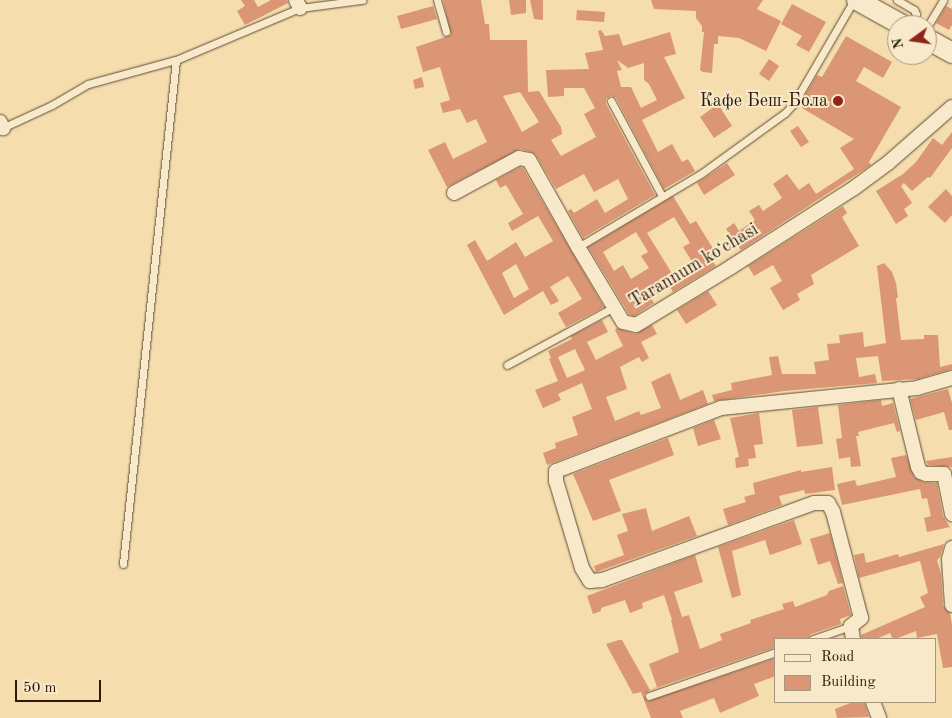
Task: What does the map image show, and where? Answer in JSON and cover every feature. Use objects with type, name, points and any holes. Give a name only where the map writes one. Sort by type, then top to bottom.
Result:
[{"type":"main road","points":[[856,0],[887,17]]},
{"type":"main road","points":[[937,45],[952,53]]},
{"type":"street","name":"Tarannum koʻchasi","points":[[454,193],[519,158],[529,160],[614,307],[627,324],[642,323],[854,188],[888,164],[952,107]]},
{"type":"street","points":[[852,633],[861,618],[833,512],[828,503],[814,503],[602,580],[590,581],[582,568],[556,481],[556,471],[721,408],[917,388],[952,378]]},
{"type":"street","points":[[899,389],[918,467],[921,472],[926,474],[944,474],[952,514]]},
{"type":"street","points":[[952,548],[949,560],[952,603]]},
{"type":"street","points":[[873,703],[879,718]]},
{"type":"lane","points":[[1,126],[52,106],[88,84],[176,60],[298,4],[362,0]]},
{"type":"lane","points":[[437,0],[446,32]]},
{"type":"lane","points":[[578,247],[702,173],[785,113],[794,103],[856,0]]},
{"type":"lane","points":[[897,0],[916,15]]},
{"type":"lane","points":[[934,15],[943,0]]},
{"type":"lane","points":[[124,564],[176,60]]},
{"type":"lane","points":[[611,101],[662,196]]},
{"type":"lane","points":[[507,365],[614,307]]},
{"type":"lane","points":[[820,638],[852,633]]},
{"type":"lane","points":[[649,696],[774,653]]},
{"type":"building","points":[[241,0],[254,0],[258,7],[271,0],[287,0],[288,3],[245,25],[237,11],[245,6]]},
{"type":"building","points":[[443,0],[481,0],[485,24],[489,24],[490,40],[527,40],[528,92],[539,91],[561,127],[562,134],[551,140],[561,156],[596,137],[584,114],[595,108],[584,88],[564,88],[564,96],[548,97],[546,70],[589,69],[585,53],[603,50],[598,31],[601,30],[605,36],[619,34],[623,46],[670,32],[676,54],[664,57],[685,98],[642,120],[658,152],[672,144],[682,162],[688,159],[695,171],[664,189],[616,98],[611,96],[606,99],[606,104],[655,195],[583,238],[568,211],[571,209],[574,213],[597,199],[605,213],[628,199],[618,179],[594,192],[584,174],[556,189],[536,155],[520,149],[447,187],[428,150],[445,142],[453,159],[487,142],[476,119],[467,123],[460,109],[443,113],[440,103],[450,100],[440,67],[423,72],[416,47],[451,35]],"holes":[[[617,60],[628,68],[644,63],[644,80],[649,84],[657,100],[641,108],[631,87],[621,87],[617,71],[622,70]],[[520,92],[539,122],[522,132],[503,96]]]},
{"type":"building","points":[[509,0],[526,0],[526,13],[511,15]]},
{"type":"building","points":[[530,0],[543,0],[543,20],[534,19]]},
{"type":"building","points":[[651,0],[763,0],[757,9],[781,21],[766,51],[739,38],[718,36],[718,44],[714,44],[712,73],[703,72],[700,70],[704,32],[702,32],[702,26],[696,18],[696,11],[654,9]]},
{"type":"building","points":[[792,4],[826,22],[809,52],[796,45],[802,36],[781,24]]},
{"type":"building","points":[[433,6],[437,19],[401,29],[397,16]]},
{"type":"building","points":[[946,6],[952,9],[952,25],[949,30],[937,24]]},
{"type":"building","points":[[577,10],[605,12],[604,22],[576,20]]},
{"type":"building","points":[[846,36],[887,59],[887,65],[890,65],[883,78],[864,67],[856,81],[901,107],[869,162],[871,165],[741,250],[726,229],[734,223],[739,231],[755,220],[749,211],[759,205],[763,211],[782,198],[773,184],[787,174],[799,190],[809,183],[816,194],[854,169],[840,148],[854,139],[802,108],[806,102],[802,100],[817,75],[822,77]]},
{"type":"building","points":[[769,59],[779,66],[769,81],[759,74]]},
{"type":"building","points":[[422,77],[424,87],[415,89],[413,80]]},
{"type":"building","points":[[718,104],[732,126],[714,138],[700,117]]},
{"type":"building","points":[[798,126],[809,142],[801,147],[790,131]]},
{"type":"building","points":[[952,132],[952,148],[930,178],[928,177],[912,191],[904,183],[901,186],[912,203],[904,209],[908,216],[896,224],[876,191],[903,174],[916,162],[933,138],[942,145]]},
{"type":"building","points":[[727,163],[735,175],[704,195],[697,183]]},
{"type":"building","points":[[520,167],[523,168],[604,307],[566,327],[558,313],[582,299],[568,276],[550,287],[559,301],[551,305],[543,291],[504,315],[467,245],[475,240],[487,261],[516,242],[525,257],[553,241],[538,216],[512,231],[508,223],[523,214],[506,185],[500,188],[496,180]],"holes":[[[516,264],[529,289],[514,298],[502,273]]]},
{"type":"building","points":[[946,189],[952,196],[952,215],[945,223],[928,207]]},
{"type":"building","points":[[673,196],[690,224],[696,221],[717,255],[711,259],[716,266],[673,292],[670,287],[651,298],[654,303],[634,316],[629,314],[588,247]],"holes":[[[674,217],[690,243],[683,247],[696,268],[676,280],[647,233]],[[636,232],[648,252],[641,256],[649,268],[631,279],[623,265],[614,271],[603,252]]]},
{"type":"building","points":[[843,206],[847,213],[842,217],[859,246],[811,275],[814,284],[797,294],[800,300],[783,310],[770,288],[782,281],[773,265],[754,276],[748,266]]},
{"type":"building","points":[[884,263],[892,272],[896,283],[901,340],[924,339],[924,335],[938,335],[940,367],[952,364],[952,369],[918,379],[882,381],[878,356],[856,358],[859,377],[875,374],[877,383],[784,391],[714,401],[712,395],[732,390],[731,383],[772,375],[769,357],[778,356],[782,374],[816,374],[814,362],[829,360],[827,344],[840,343],[839,335],[863,332],[864,347],[886,343],[877,266]]},
{"type":"building","points":[[708,291],[717,305],[686,324],[677,310]]},
{"type":"building","points":[[602,320],[608,332],[587,342],[596,360],[623,346],[615,330],[617,328],[635,334],[652,325],[657,334],[641,342],[649,358],[642,362],[639,357],[620,367],[627,389],[606,397],[615,421],[639,411],[641,415],[661,408],[651,382],[670,373],[680,400],[703,390],[708,404],[547,465],[543,453],[556,448],[555,443],[578,435],[572,417],[592,409],[582,383],[558,394],[561,400],[543,408],[535,390],[558,381],[549,359],[551,358],[548,351],[572,339],[571,336]],"holes":[[[575,349],[585,370],[567,378],[558,357]]]},
{"type":"building","points":[[948,389],[952,403],[952,430],[949,430],[944,412],[916,420],[910,399]]},
{"type":"building","points":[[881,400],[882,406],[893,403],[900,431],[897,432],[894,423],[858,432],[859,436],[856,436],[861,466],[851,467],[850,457],[839,459],[836,439],[842,438],[838,405]]},
{"type":"building","points":[[818,407],[823,444],[797,447],[792,410]]},
{"type":"building","points":[[759,413],[763,444],[754,445],[756,458],[748,459],[749,466],[736,468],[735,458],[739,457],[730,418]]},
{"type":"building","points":[[714,420],[721,439],[698,446],[693,428]]},
{"type":"building","points":[[668,438],[674,455],[609,480],[621,511],[593,521],[573,474]]},
{"type":"building","points":[[906,455],[914,477],[923,482],[937,483],[943,516],[950,527],[927,532],[924,518],[931,516],[927,498],[922,499],[920,489],[842,505],[837,484],[855,480],[857,486],[896,477],[891,458]]},
{"type":"building","points":[[952,457],[952,467],[928,465],[926,461]]},
{"type":"building","points":[[832,467],[835,490],[805,494],[804,490],[779,496],[782,505],[728,525],[723,509],[746,502],[744,497],[755,494],[753,483],[801,470],[801,472]]},
{"type":"building","points":[[646,508],[652,531],[689,516],[697,536],[596,572],[594,566],[624,555],[617,535],[628,531],[622,514]]},
{"type":"building","points":[[794,520],[802,544],[770,555],[765,540],[732,551],[741,595],[732,598],[718,547]]},
{"type":"building","points":[[830,533],[843,583],[838,584],[830,561],[818,565],[810,539]]},
{"type":"building","points":[[944,544],[940,557],[937,560],[941,574],[943,606],[950,613],[952,625],[952,667],[943,668],[937,634],[917,638],[916,631],[898,638],[892,638],[890,633],[878,638],[862,638],[861,635],[925,607],[920,597],[928,593],[920,561],[859,578],[854,555],[864,553],[866,563],[898,554],[899,557]]},
{"type":"building","points":[[695,555],[703,582],[674,592],[682,617],[689,615],[700,649],[722,640],[720,634],[751,623],[750,620],[784,609],[782,604],[793,601],[795,607],[827,595],[829,591],[843,586],[851,615],[840,619],[841,624],[811,634],[809,638],[774,638],[774,648],[650,690],[657,687],[649,664],[679,652],[664,595],[642,603],[643,608],[630,613],[625,600],[601,608],[601,611],[593,614],[587,596]]},
{"type":"building","points":[[622,640],[650,690],[644,695],[648,701],[774,659],[774,677],[754,684],[759,696],[720,713],[714,698],[680,711],[683,718],[651,718],[641,692],[633,694],[606,644]]},
{"type":"building","points":[[850,703],[864,703],[869,717],[837,718],[835,709]]},
{"type":"place","name":"Кафе Беш-Бола","points":[[838,101]]}]
